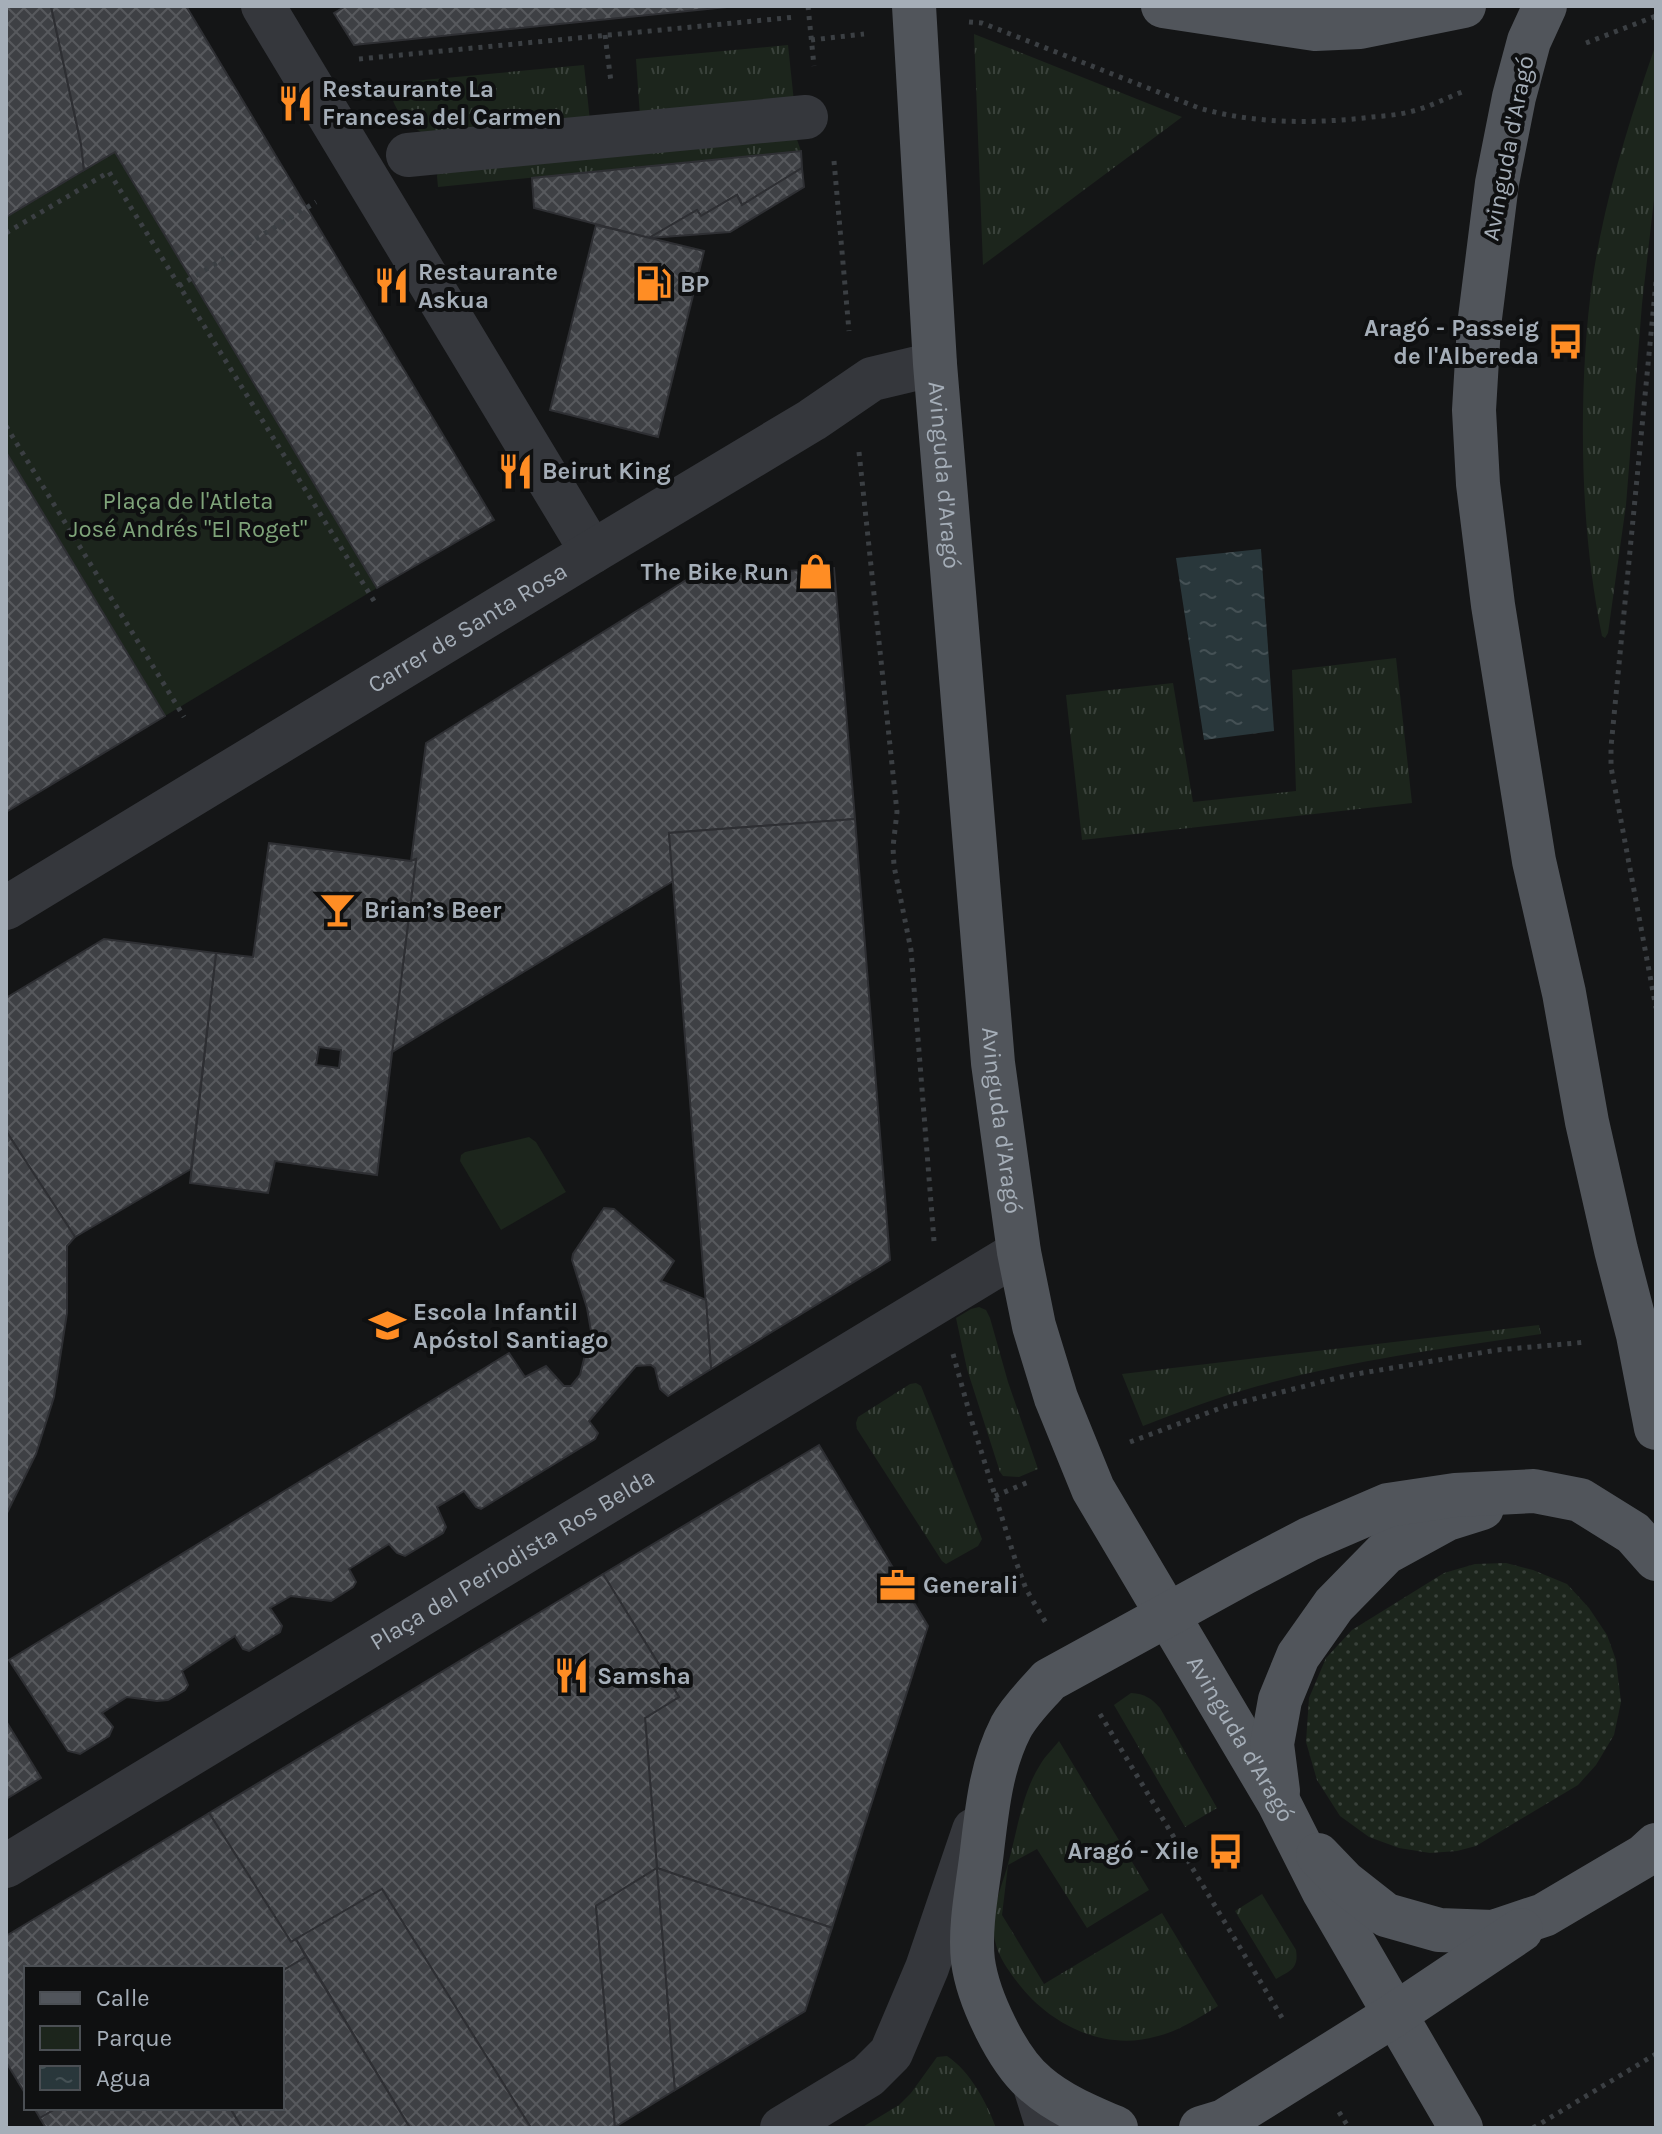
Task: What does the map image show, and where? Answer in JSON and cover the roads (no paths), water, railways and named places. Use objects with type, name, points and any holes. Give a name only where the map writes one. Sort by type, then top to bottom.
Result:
[{"type":"main road","name":"Avinguda d'Aragó","points":[[914,6],[935,364],[993,1063],[1019,1252],[1039,1340],[1056,1398],[1093,1489],[1279,1803],[1324,1892],[1461,2128]]},
{"type":"main road","points":[[1163,6],[1315,29],[1360,27],[1464,6]]},
{"type":"main road","name":"Avinguda d'Aragó","points":[[1545,6],[1529,41],[1497,183],[1479,326],[1474,410],[1478,484],[1493,605],[1534,861],[1564,993],[1587,1122],[1638,1335],[1656,1428]]},
{"type":"main road","points":[[1534,1491],[1447,1519],[1385,1553],[1334,1605],[1298,1656],[1280,1700],[1272,1744],[1279,1803],[1318,1855],[1344,1882],[1386,1915],[1439,1930],[1493,1932],[1544,1915]]},
{"type":"main road","points":[[1116,2128],[1072,2108],[1034,2083],[1011,2054],[985,2006],[973,1960],[974,1915],[991,1783],[1011,1728],[1049,1680],[1309,1539],[1388,1505],[1455,1495],[1534,1491],[1580,1500],[1633,1533],[1656,1559]]},
{"type":"main road","points":[[1214,2126],[1394,2015],[1544,1915],[1644,1856],[1656,1845]]},
{"type":"street","points":[[263,6],[592,552]]},
{"type":"street","points":[[408,155],[806,117]]},
{"type":"street","name":"Carrer de Santa Rosa","points":[[6,908],[812,420],[872,379],[935,364]]},
{"type":"street","name":"Plaça del Periodista Ros Belda","points":[[6,1866],[1019,1252]]},
{"type":"street","points":[[782,2128],[868,2076],[891,2053],[927,1968],[991,1783]]},
{"type":"street","points":[[1034,2083],[1048,2128]]},
{"type":"water","points":[[1261,549],[1274,731],[1204,740],[1176,558]]},
{"type":"place","name":"Restaurante La Francesa del Carmen","points":[[296,103]]},
{"type":"place","name":"BP","points":[[654,284]]},
{"type":"place","name":"Restaurante Askua","points":[[392,286]]},
{"type":"place","name":"Aragó - Passeig de l'Albereda","points":[[1565,342]]},
{"type":"place","name":"Beirut King","points":[[516,471]]},
{"type":"place","name":"The Bike Run","points":[[815,572]]},
{"type":"place","name":"Brian’s Beer","points":[[338,910]]},
{"type":"place","name":"Escola Infantil Apóstol Santiago","points":[[387,1326]]},
{"type":"place","name":"Generali","points":[[897,1585]]},
{"type":"place","name":"Samsha","points":[[571,1676]]},
{"type":"place","name":"Aragó - Xile","points":[[1225,1851]]},
{"type":"park label","name":"Plaça de l'Atleta José Andrés \"El Roget\"","points":[[188,515]]}]
